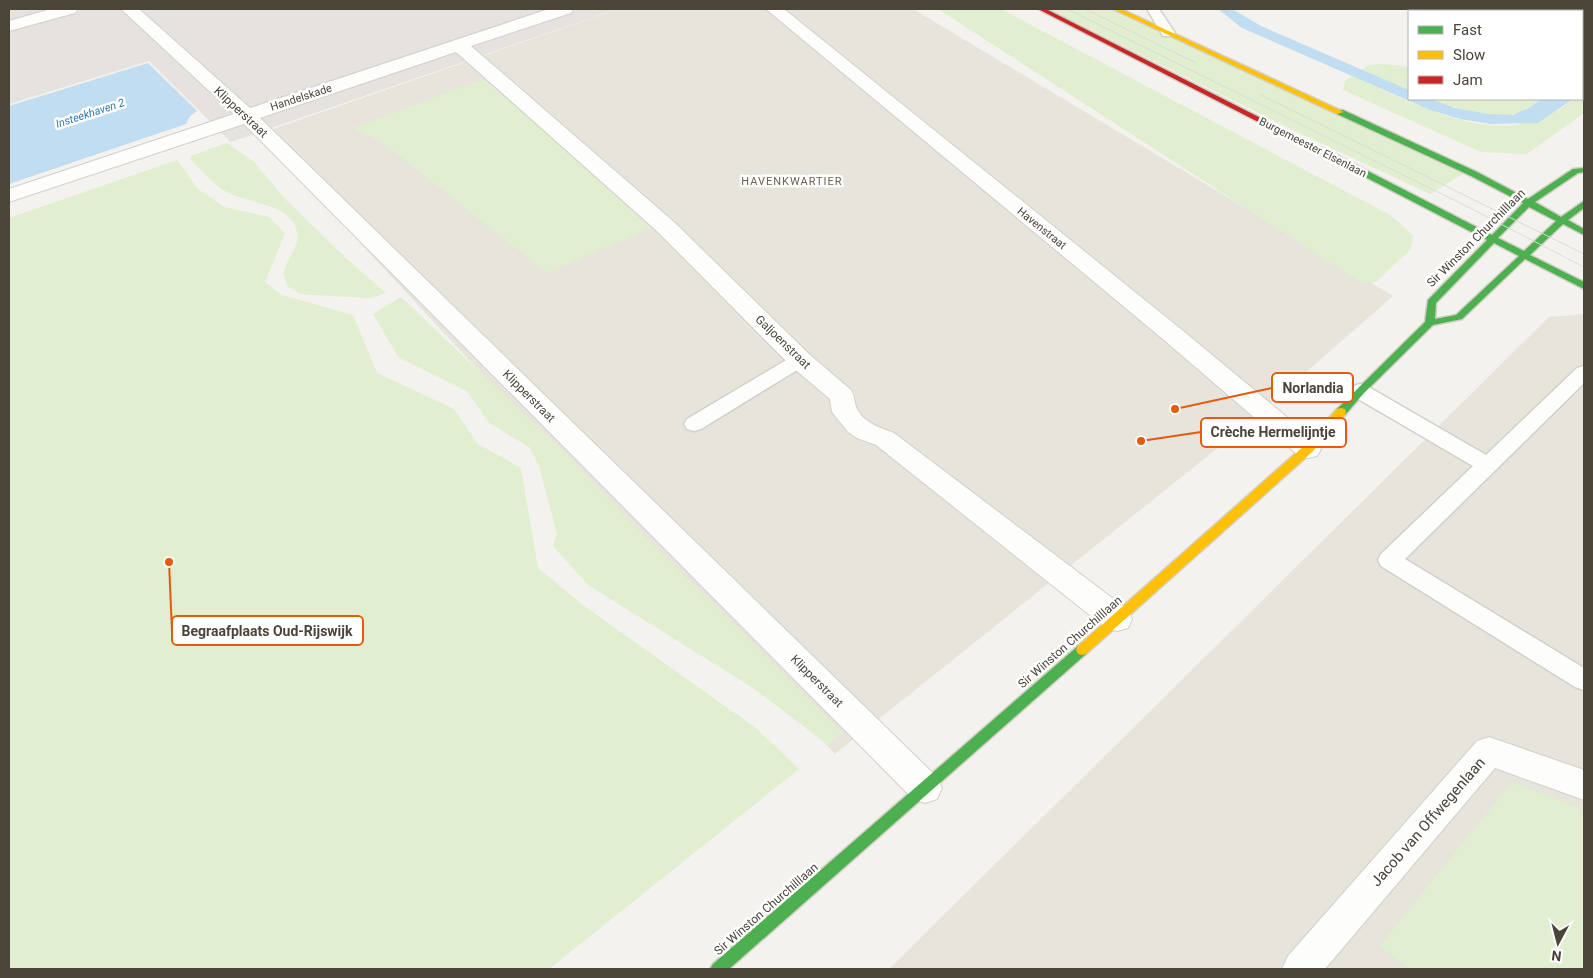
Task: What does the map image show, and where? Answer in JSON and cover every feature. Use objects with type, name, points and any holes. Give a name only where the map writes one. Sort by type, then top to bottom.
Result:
[{"type":"street","points":[[9,26],[69,9]]},
{"type":"street","name":"Klipperstraat","points":[[129,9],[246,115],[925,788]]},
{"type":"street","name":"Handelskade","points":[[9,196],[564,9]]},
{"type":"street","name":"Havenstraat","points":[[774,9],[1173,335],[1308,449]]},
{"type":"street","name":"Burgemeester Elsenlaan","points":[[1041,9],[1433,207],[1584,286]]},
{"type":"street","points":[[1116,9],[1474,174],[1584,232]]},
{"type":"street","name":"Galjoenstraat","points":[[459,45],[666,227],[800,360],[842,396],[845,412],[857,426],[866,432],[885,439],[1117,619]]},
{"type":"street","name":"Sir Winston Churchilllaan","points":[[718,969],[1308,449],[1360,391],[1430,324],[1431,302],[1494,240],[1528,203],[1576,171],[1584,170]]},
{"type":"street","points":[[1430,324],[1459,317],[1561,220],[1584,204]]},
{"type":"street","name":"Jacob van Offwegenlaan","points":[[1301,969],[1489,752],[1584,785]]},
{"type":"lane","points":[[1153,9],[1168,33]]},
{"type":"lane","points":[[694,424],[800,360]]},
{"type":"lane","points":[[1584,372],[1389,560],[1584,680]]},
{"type":"lane","points":[[1360,391],[1487,465]]},
{"type":"shaded area","points":[[9,9],[617,9],[231,142],[149,61],[9,104]]},
{"type":"shaded area","points":[[618,9],[913,9],[1393,296],[1239,431],[835,754],[259,134]]},
{"type":"shaded area","points":[[1584,314],[1584,969],[889,969],[1549,317]]},
{"type":"green space","points":[[938,9],[1001,9],[1392,216],[1413,236],[1411,249],[1377,281],[1365,285]]},
{"type":"green space","points":[[1048,9],[1109,9],[1463,174],[1430,194],[1295,131]]},
{"type":"green space","points":[[1584,9],[1583,68],[1583,10],[1530,10]]},
{"type":"green space","points":[[1382,64],[1408,67],[1408,90],[1362,70],[1369,65]]},
{"type":"green space","points":[[1352,76],[1431,111],[1474,123],[1515,125],[1525,123],[1555,112],[1572,101],[1583,100],[1584,90],[1584,113],[1527,154],[1481,152],[1343,90],[1345,81]]},
{"type":"green space","points":[[488,77],[657,225],[547,273],[386,145],[353,128]]},
{"type":"green space","points":[[1434,100],[1540,100],[1522,111],[1506,115],[1484,114],[1449,106]]},
{"type":"green space","points":[[227,143],[254,162],[286,200],[349,261],[386,293],[370,298],[300,294],[287,286],[284,271],[298,237],[293,222],[278,210],[236,196],[222,189],[190,159],[190,156]]},
{"type":"green space","points":[[177,160],[198,189],[224,207],[269,217],[285,233],[265,282],[282,295],[353,315],[377,373],[454,409],[478,444],[521,468],[538,568],[584,606],[756,728],[799,769],[549,969],[9,969],[9,218]]},
{"type":"green space","points":[[401,297],[566,454],[628,520],[843,733],[828,745],[753,688],[588,585],[553,546],[557,534],[539,466],[529,447],[489,423],[467,391],[399,358],[373,314]]},
{"type":"green space","points":[[1512,782],[1584,810],[1584,969],[1410,969],[1380,946]]},
{"type":"water","points":[[1218,9],[1232,9],[1261,26],[1408,90],[1408,100],[1434,100],[1455,108],[1488,114],[1513,115],[1529,108],[1540,100],[1572,100],[1538,123],[1491,124],[1460,119],[1430,110],[1242,28]]},
{"type":"water","name":"Insteekhaven 2","points":[[148,63],[197,111],[190,116],[186,124],[9,184],[9,106]]},
{"type":"tram line","points":[[1067,9],[1462,204],[1584,267]]},
{"type":"tram line","points":[[1085,9],[1196,63]]},
{"type":"tram line","points":[[1261,95],[1584,254]]},
{"type":"traffic: fast","points":[[1340,112],[1474,174],[1584,232]]},
{"type":"traffic: fast","points":[[1320,150],[1584,286]]},
{"type":"traffic: fast","points":[[1430,323],[1431,302],[1528,203],[1576,171],[1584,170]]},
{"type":"traffic: fast","points":[[1341,412],[1430,323],[1459,317],[1561,221],[1584,204]]},
{"type":"traffic: fast","points":[[718,969],[1082,650]]},
{"type":"traffic: slow","points":[[1116,9],[1340,112]]},
{"type":"traffic: slow","points":[[1082,650],[1308,449],[1341,412]]},
{"type":"traffic: jam","points":[[1041,9],[1320,150]]},
{"type":"place","name":"Norlandia","points":[[1175,409]]},
{"type":"place","name":"Crèche Hermelijntje","points":[[1141,441]]},
{"type":"place","name":"Begraafplaats Oud-Rijswijk","points":[[169,562]]},
{"type":"district","name":"HAVENKWARTIER","points":[[792,181]]}]
